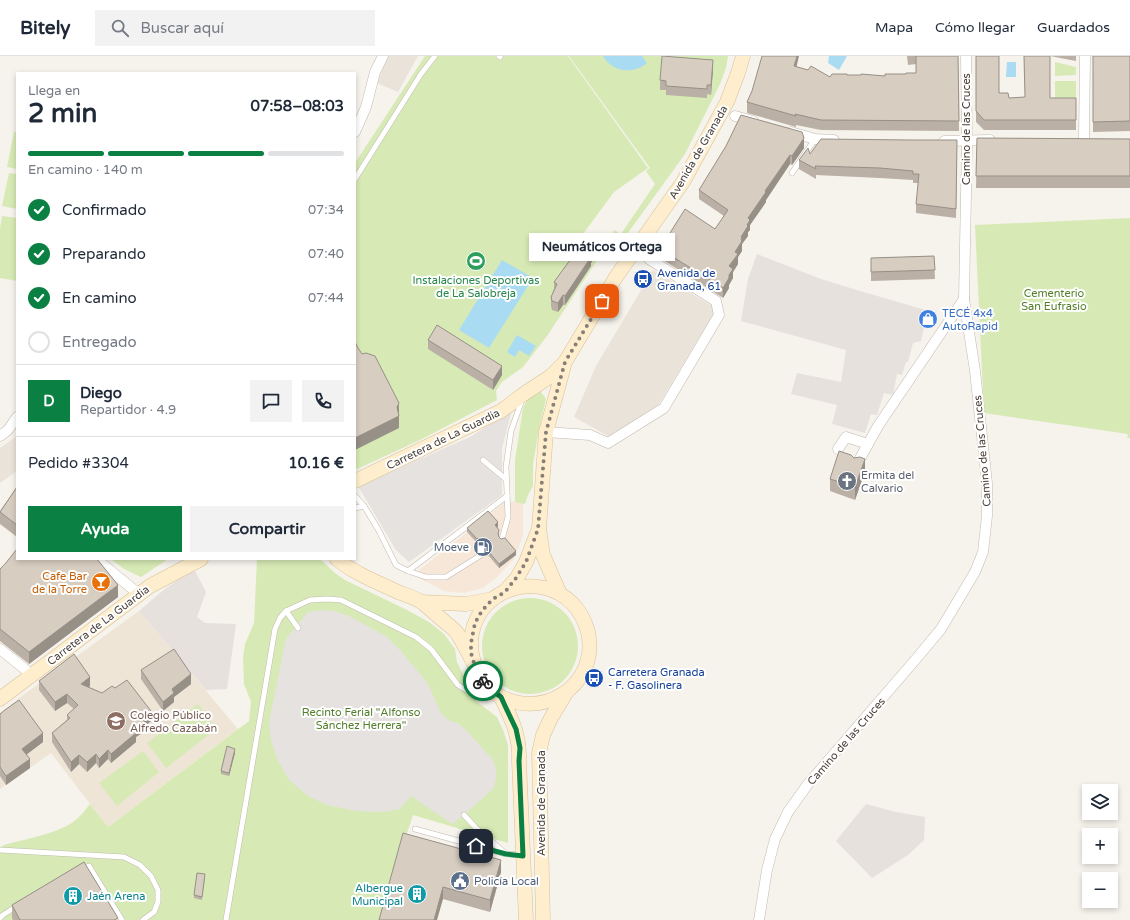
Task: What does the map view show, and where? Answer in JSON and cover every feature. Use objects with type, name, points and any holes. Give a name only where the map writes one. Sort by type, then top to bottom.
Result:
[{"type":"street","points":[[356,130],[366,107],[374,72],[383,56]]},
{"type":"street","name":"Avenida de Granada","points":[[505,592],[526,562],[538,529],[546,432],[565,362],[616,277],[683,182],[727,102],[743,56]]},
{"type":"street","name":"Camino de las Cruces","points":[[759,920],[768,864],[775,839],[788,812],[808,784],[941,629],[975,572],[983,552],[987,516],[987,483],[975,372],[964,299],[967,141],[966,56]]},
{"type":"street","points":[[1084,139],[1085,56]]},
{"type":"street","points":[[735,116],[764,124]]},
{"type":"street","points":[[779,128],[814,139],[845,140]]},
{"type":"street","points":[[936,141],[1002,140]]},
{"type":"street","points":[[546,432],[590,435],[608,443],[664,408],[720,315],[716,301],[649,259]]},
{"type":"street","points":[[857,464],[878,426],[964,299]]},
{"type":"street","name":"Carretera de La Guardia","points":[[356,481],[501,411],[524,393],[551,376],[565,362]]},
{"type":"street","points":[[0,436],[8,430],[16,418]]},
{"type":"street","points":[[838,449],[846,437],[868,444]]},
{"type":"street","name":"Avenida de Granada","points":[[538,529],[543,555],[560,594]]},
{"type":"street","points":[[97,560],[139,594]]},
{"type":"street","name":"Carretera de La Guardia","points":[[0,699],[150,586],[199,560]]},
{"type":"street","points":[[338,560],[357,573],[421,602],[456,631],[474,663]]},
{"type":"street","points":[[533,586],[551,590],[560,594],[574,606],[584,622],[589,641],[587,660],[584,669],[566,692],[551,700],[534,704],[517,703],[501,697],[484,682],[478,673],[471,653],[471,643],[475,623],[480,614],[493,599],[514,588],[533,586]]},
{"type":"street","points":[[421,602],[466,604],[493,599]]},
{"type":"street","points":[[0,650],[32,675]]},
{"type":"street","name":"Avenida de Granada","points":[[543,920],[539,754],[543,735],[550,718],[566,692]]},
{"type":"street","name":"Avenida de Granada","points":[[501,697],[516,729],[520,748],[519,761],[526,920]]},
{"type":"lane","points":[[356,177],[421,74],[435,56]]},
{"type":"lane","points":[[792,173],[814,139]]},
{"type":"lane","points":[[502,539],[508,517],[506,467],[512,431],[524,393]]},
{"type":"lane","points":[[483,460],[507,480]]},
{"type":"lane","points":[[408,571],[507,496]]},
{"type":"lane","points":[[356,497],[364,506],[378,529],[396,565],[408,571],[426,577],[446,576],[486,552]]},
{"type":"lane","points":[[356,508],[364,506]]},
{"type":"lane","points":[[226,920],[275,629],[280,618],[286,612],[310,600],[341,600],[416,637],[431,648],[458,685],[466,690],[476,687],[484,682]]},
{"type":"lane","points":[[286,612],[298,628]]},
{"type":"lane","points":[[464,815],[477,829],[506,854]]},
{"type":"lane","points":[[415,829],[506,854],[523,856]]},
{"type":"lane","points":[[0,850],[124,857],[140,865],[151,876],[158,890],[158,902],[154,912],[143,920]]},
{"type":"lane","points":[[76,874],[89,866],[122,920]]},
{"type":"lane","points":[[0,918],[2,915],[22,904]]},
{"type":"shaded area","points":[[388,56],[418,56],[398,92],[377,83]]},
{"type":"shaded area","points":[[757,254],[821,279],[932,312],[928,328],[924,327],[921,341],[913,343],[908,362],[906,362],[902,375],[897,374],[893,395],[884,393],[877,415],[871,414],[865,433],[832,424],[837,405],[791,394],[797,373],[841,382],[846,350],[741,321],[748,279]]},
{"type":"shaded area","points":[[653,270],[712,306],[714,313],[659,404],[610,437],[574,417],[596,366]]},
{"type":"shaded area","points":[[512,410],[502,448],[502,495],[409,562],[396,550],[358,486],[470,437]]},
{"type":"shaded area","points":[[16,437],[16,472],[0,483],[0,448]]},
{"type":"shaded area","name":"Moeve","points":[[523,501],[523,536],[514,559],[497,577],[483,588],[464,593],[444,591],[413,575],[504,503]]},
{"type":"shaded area","points":[[194,569],[206,592],[197,617],[205,623],[236,624],[227,689],[206,690],[139,611],[166,588]]},
{"type":"shaded area","points":[[323,610],[334,611],[349,616],[387,637],[401,651],[428,684],[440,711],[445,717],[450,721],[458,723],[493,760],[496,768],[494,788],[452,824],[411,796],[400,809],[384,812],[356,811],[327,805],[308,796],[289,780],[278,761],[271,741],[269,722],[286,639],[308,612]]},
{"type":"shaded area","name":"Colegio Público Alfredo Cazabán","points":[[139,611],[238,729],[108,827],[51,753],[0,789],[0,713]]},
{"type":"shaded area","points":[[866,804],[896,812],[925,817],[924,840],[908,855],[872,878],[836,841]]},
{"type":"green space","name":"Instalaciones Deportivas de La Salobreja","points":[[425,56],[568,56],[648,168],[614,192],[580,238],[602,253],[547,336],[523,367],[502,382],[496,391],[497,400],[420,440],[356,470],[356,161]]},
{"type":"green space","points":[[569,56],[728,56],[726,68],[720,84],[685,154],[617,248],[613,239],[614,230],[621,234],[655,184],[646,171],[650,168]]},
{"type":"green space","points":[[1055,62],[1076,67],[1076,75],[1055,76]]},
{"type":"green space","points":[[1055,81],[1076,81],[1076,100],[1055,100]]},
{"type":"green space","points":[[14,132],[16,132],[16,169],[7,167]]},
{"type":"green space","points":[[9,173],[16,174],[16,209],[2,206]]},
{"type":"green space","points":[[2,216],[16,218],[16,281],[0,278],[0,229]]},
{"type":"green space","name":"Cementerio San Eufrasio","points":[[1130,218],[1130,438],[1127,438],[1128,434],[984,413],[975,225]]},
{"type":"green space","points":[[540,391],[546,399],[533,464],[533,486],[525,504],[515,502],[515,460],[523,408],[530,395]]},
{"type":"green space","points":[[112,560],[166,560],[141,577],[124,569]]},
{"type":"green space","name":"Recinto Ferial \"Alfonso Sánchez Herrera\"","points":[[257,560],[321,560],[345,580],[429,622],[444,634],[455,649],[457,662],[476,701],[497,717],[508,745],[508,843],[413,815],[382,920],[0,920],[0,847],[58,830],[78,818],[90,804],[108,827],[249,721],[251,702],[244,684],[243,657],[245,644],[254,623]]},
{"type":"green space","points":[[530,598],[549,601],[564,612],[575,627],[578,646],[575,665],[564,680],[549,691],[530,694],[511,691],[496,680],[485,665],[482,646],[485,627],[496,612],[511,601]]},
{"type":"green space","points":[[198,704],[216,729],[166,768],[147,743]]},
{"type":"green space","points":[[143,751],[159,772],[117,806],[99,783]]},
{"type":"water","points":[[603,56],[642,56],[647,63],[635,69],[623,70],[612,66]]},
{"type":"water","points":[[829,56],[847,56],[839,70],[828,63]]},
{"type":"water","points":[[1007,62],[1016,62],[1016,77],[1006,77]]},
{"type":"water","points":[[502,260],[533,278],[489,348],[459,330]]},
{"type":"water","points":[[517,335],[536,346],[529,356],[519,350],[515,357],[507,352]]},
{"type":"building","points":[[662,56],[713,60],[711,85],[707,85],[707,89],[666,86],[666,81],[660,80]]},
{"type":"building","points":[[762,56],[797,56],[794,66],[808,70],[811,66],[830,77],[832,74],[885,76],[885,74],[916,73],[916,56],[958,56],[959,121],[821,120],[795,114],[796,116],[747,102],[752,91]]},
{"type":"building","points":[[976,56],[999,56],[999,93],[1008,93],[1009,98],[1025,97],[1024,56],[1050,56],[1050,98],[1076,98],[1076,120],[984,120],[976,111]]},
{"type":"building","points":[[1093,56],[1130,56],[1130,121],[1093,122]]},
{"type":"building","points":[[741,115],[802,132],[804,138],[792,156],[790,155],[748,218],[750,220],[747,225],[748,226],[741,237],[742,241],[735,252],[738,254],[729,266],[733,269],[723,288],[660,249],[685,209],[715,229],[728,210],[699,190],[726,146]]},
{"type":"building","points":[[977,138],[1130,139],[1130,176],[976,176]]},
{"type":"building","points":[[821,139],[957,140],[956,209],[916,204],[919,174],[913,174],[913,171],[880,168],[815,166],[816,169],[799,160],[808,148],[810,154]]},
{"type":"building","points":[[589,238],[596,244],[589,256],[591,257],[565,296],[563,295],[558,303],[552,301],[551,297],[557,284],[554,282],[573,256],[575,256]]},
{"type":"building","points":[[934,256],[935,270],[871,272],[871,258]]},
{"type":"building","points":[[437,325],[502,366],[493,380],[428,340]]},
{"type":"building","points":[[356,344],[362,354],[366,353],[375,356],[399,403],[397,407],[399,416],[356,438]]},
{"type":"building","points":[[839,451],[851,455],[854,458],[860,457],[865,459],[855,487],[830,479]]},
{"type":"building","points":[[16,488],[16,524],[0,512]]},
{"type":"building","points":[[488,511],[498,522],[495,525],[499,530],[499,537],[501,539],[505,538],[516,551],[499,564],[488,551],[490,548],[489,545],[483,545],[467,528]]},
{"type":"building","points":[[16,550],[16,560],[98,560],[118,585],[29,652],[0,629],[0,569]]},
{"type":"building","points":[[174,649],[191,674],[172,689],[174,693],[163,702],[141,670]]},
{"type":"building","points":[[74,654],[90,677],[81,684],[102,693],[112,686],[115,688],[127,680],[151,711],[142,719],[145,722],[134,730],[136,733],[111,754],[108,750],[99,759],[96,754],[87,762],[79,755],[71,762],[52,733],[70,718],[67,715],[78,705],[67,694],[55,702],[39,681]]},
{"type":"building","points":[[19,700],[43,733],[22,749],[30,759],[6,776],[0,767],[0,714]]},
{"type":"building","points":[[227,746],[235,749],[229,773],[221,771]]},
{"type":"building","points":[[403,833],[501,860],[490,900],[443,887],[434,920],[379,920]]},
{"type":"building","name":"Jaén Arena","points":[[84,862],[118,918],[114,920],[20,920],[12,905]]},
{"type":"building","points":[[197,873],[205,874],[202,897],[194,895]]},
{"type":"way so far","points":[[483,681],[478,673],[471,653],[472,633],[475,623],[486,606],[493,599],[505,592],[526,562],[538,529],[546,432],[565,362],[602,301]]},
{"type":"place","name":"Instalaciones Deportivas de La Salobreja","points":[[476,261]]},
{"type":"place","name":"Avenida de Granada, 61","points":[[643,279]]},
{"type":"place","name":"Neumáticos Ortega","points":[[602,301]]},
{"type":"place","name":"TECÉ 4x4 AutoRapid","points":[[928,319]]},
{"type":"place","name":"Ermita del Calvario","points":[[847,481]]},
{"type":"place","name":"Moeve","points":[[483,547]]},
{"type":"place","name":"Cafe Bar de la Torre","points":[[101,582]]},
{"type":"place","name":"Carretera Granada - F. Gasolinera","points":[[594,678]]},
{"type":"place","name":"Colegio Público Alfredo Cazabán","points":[[116,721]]},
{"type":"place","name":"Policía Local","points":[[460,881]]},
{"type":"place","name":"Albergue Municipal","points":[[417,894]]},
{"type":"place","name":"Jaén Arena","points":[[73,896]]},
{"type":"route","points":[[476,846],[506,854],[523,856],[519,761],[520,748],[516,729],[501,697],[483,681]]}]
